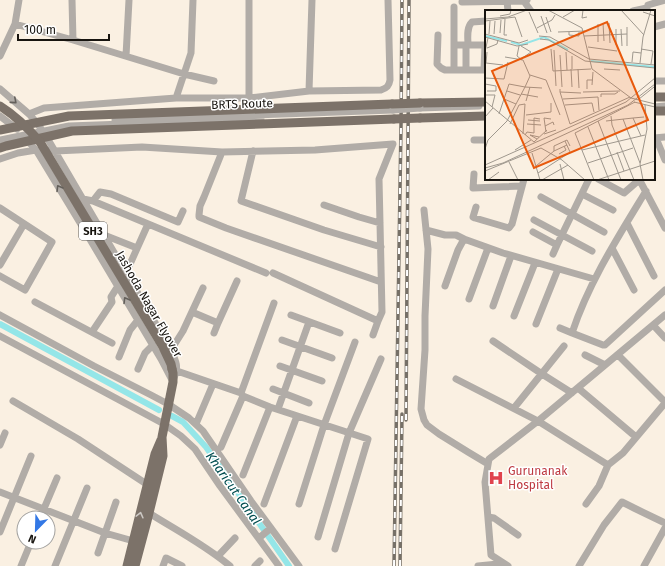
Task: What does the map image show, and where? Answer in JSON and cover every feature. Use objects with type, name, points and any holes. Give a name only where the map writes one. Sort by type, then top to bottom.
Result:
[{"type":"main road","points":[[0,130],[72,131],[420,111],[485,102]]},
{"type":"main road","name":"Jashoda Nagar Flyover","points":[[0,106],[11,113],[28,128],[40,142],[163,347],[175,370],[173,382]]},
{"type":"main road","points":[[0,148],[6,146],[19,131],[42,130],[69,116],[420,111],[485,116]]},
{"type":"main road","points":[[655,112],[665,111]]},
{"type":"main road","name":"SH3","points":[[164,424],[173,382]]},
{"type":"main road","points":[[127,566],[149,513],[163,456],[162,437],[164,424]]},
{"type":"main road","points":[[135,566],[137,542],[148,485],[155,454],[162,437]]},
{"type":"street","points":[[0,56],[15,24],[19,0]]},
{"type":"street","points":[[72,0],[73,40]]},
{"type":"street","points":[[126,56],[129,0]]},
{"type":"street","points":[[176,98],[191,53],[193,0]]},
{"type":"street","points":[[249,0],[249,98]]},
{"type":"street","points":[[309,91],[312,0]]},
{"type":"street","points":[[29,114],[44,108],[176,98],[249,98],[309,91],[381,90],[388,86],[390,80],[388,0]]},
{"type":"street","points":[[462,2],[525,0],[530,10]]},
{"type":"street","points":[[637,10],[665,0]]},
{"type":"street","points":[[507,1],[508,10]]},
{"type":"street","points":[[454,7],[454,70]]},
{"type":"street","points":[[466,69],[468,27],[472,22],[485,21]]},
{"type":"street","points":[[15,24],[184,74],[214,81]]},
{"type":"street","points":[[655,27],[665,24]]},
{"type":"street","points":[[438,35],[437,64],[440,68],[445,70],[485,70],[485,45],[454,45]]},
{"type":"street","points":[[0,89],[29,114],[42,130],[82,199],[93,200],[269,273],[378,321]]},
{"type":"street","points":[[655,101],[665,100]]},
{"type":"street","points":[[420,111],[485,106]]},
{"type":"street","points":[[655,107],[665,106]]},
{"type":"street","points":[[420,111],[485,112]]},
{"type":"street","name":"SH3","points":[[0,116],[19,131],[36,150],[118,286],[173,382]]},
{"type":"street","points":[[0,123],[19,131]]},
{"type":"street","points":[[0,137],[19,131]]},
{"type":"street","points":[[0,140],[19,131]]},
{"type":"street","points":[[665,137],[655,138],[665,160]]},
{"type":"street","points":[[474,140],[485,140]]},
{"type":"street","points":[[0,159],[18,153],[36,150],[55,151],[142,148],[222,152],[315,150],[393,144],[379,179],[382,312],[373,335]]},
{"type":"street","points":[[253,151],[241,201],[324,230],[380,247]]},
{"type":"street","points":[[222,152],[200,206],[199,217],[226,228],[381,282]]},
{"type":"street","points":[[474,174],[473,188],[523,183],[512,224],[509,228],[473,217],[476,207]]},
{"type":"street","points":[[553,254],[589,180]]},
{"type":"street","points":[[600,180],[624,193],[639,180],[665,228]]},
{"type":"street","points":[[572,333],[594,278],[646,191]]},
{"type":"street","points":[[93,200],[100,192],[111,194],[178,222],[183,211]]},
{"type":"street","points":[[582,194],[613,210]]},
{"type":"street","points":[[541,197],[604,232]]},
{"type":"street","name":"SH3","points":[[82,199],[171,350],[177,364],[175,370]]},
{"type":"street","points":[[324,205],[380,223]]},
{"type":"street","points":[[0,208],[52,242],[25,290],[0,276]]},
{"type":"street","points":[[424,210],[428,249],[425,350],[420,409],[427,425],[488,464]]},
{"type":"street","points":[[534,220],[592,252]]},
{"type":"street","points":[[627,223],[654,276]]},
{"type":"street","points":[[0,265],[24,224]]},
{"type":"street","points":[[126,273],[148,224]]},
{"type":"street","points":[[426,230],[441,235],[456,236],[511,256],[594,278]]},
{"type":"street","points":[[533,232],[557,245]]},
{"type":"street","points":[[104,235],[137,248]]},
{"type":"street","points":[[445,286],[458,250],[464,239]]},
{"type":"street","points":[[469,300],[488,248]]},
{"type":"street","points":[[612,248],[634,290]]},
{"type":"street","points":[[493,306],[511,256]]},
{"type":"street","points":[[514,316],[535,262]]},
{"type":"street","points":[[536,324],[558,269]]},
{"type":"street","points":[[214,333],[237,281]]},
{"type":"street","points":[[92,332],[112,302],[111,297],[118,286]]},
{"type":"street","points":[[171,350],[183,331],[203,288]]},
{"type":"street","points":[[560,328],[605,345],[665,290]]},
{"type":"street","points":[[35,302],[112,343]]},
{"type":"street","points":[[221,447],[242,395],[274,303]]},
{"type":"street","points":[[192,312],[218,323]]},
{"type":"street","points":[[0,315],[168,404],[189,418],[203,431],[251,501],[299,566]]},
{"type":"street","points":[[291,315],[340,333]]},
{"type":"street","points":[[498,563],[491,555],[485,482],[489,459],[538,421],[665,315]]},
{"type":"street","points":[[119,357],[130,330],[138,320]]},
{"type":"street","points":[[243,474],[274,408],[283,393],[309,322]]},
{"type":"street","points":[[654,325],[665,338]]},
{"type":"street","points":[[0,336],[164,424],[181,436],[195,449],[220,486],[279,566]]},
{"type":"street","points":[[282,340],[332,358]]},
{"type":"street","points":[[299,504],[324,425],[355,342]]},
{"type":"street","points":[[493,342],[542,374],[575,390],[636,437]]},
{"type":"street","points":[[138,369],[145,353],[152,345]]},
{"type":"street","points":[[514,408],[564,346]]},
{"type":"street","points":[[585,354],[605,365]]},
{"type":"street","points":[[586,504],[599,486],[608,465],[623,453],[665,403],[618,354]]},
{"type":"street","points":[[318,537],[349,433],[381,359]]},
{"type":"street","points":[[280,366],[322,381]]},
{"type":"street","points":[[175,370],[296,416],[368,439],[335,549]]},
{"type":"street","points":[[456,379],[538,421],[608,465]]},
{"type":"street","points":[[196,424],[213,384]]},
{"type":"street","points":[[273,389],[309,402]]},
{"type":"street","points":[[13,401],[78,439],[148,485]]},
{"type":"street","points":[[264,504],[296,416]]},
{"type":"street","points":[[0,445],[5,433]]},
{"type":"street","points":[[0,532],[30,456]]},
{"type":"street","points":[[44,509],[56,478]]},
{"type":"street","points":[[55,566],[87,488]]},
{"type":"street","points":[[0,492],[106,533],[137,542]]},
{"type":"street","points":[[98,553],[116,502]]},
{"type":"street","points":[[579,566],[604,524],[622,502],[665,523]]},
{"type":"street","points":[[149,513],[182,532],[218,556],[230,566]]},
{"type":"street","points":[[488,517],[494,518],[518,535]]},
{"type":"street","points":[[259,538],[271,528]]},
{"type":"street","points":[[644,566],[665,528]]},
{"type":"street","points":[[218,556],[235,538]]},
{"type":"street","points":[[21,566],[28,550]]},
{"type":"street","points":[[163,566],[166,558],[182,566]]},
{"type":"street","points":[[478,566],[498,563],[508,566]]},
{"type":"waterway","name":"Kharicut Canal","points":[[0,324],[159,410]]},
{"type":"waterway","name":"Kharicut Canal","points":[[172,416],[183,422],[206,447],[289,566]]},
{"type":"railway","points":[[394,566],[402,0]]},
{"type":"railway","points":[[406,420],[409,0]]},
{"type":"railway","points":[[400,566],[402,414]]},
{"type":"place","name":"Gurunanak Hospital","points":[[496,478]]}]
